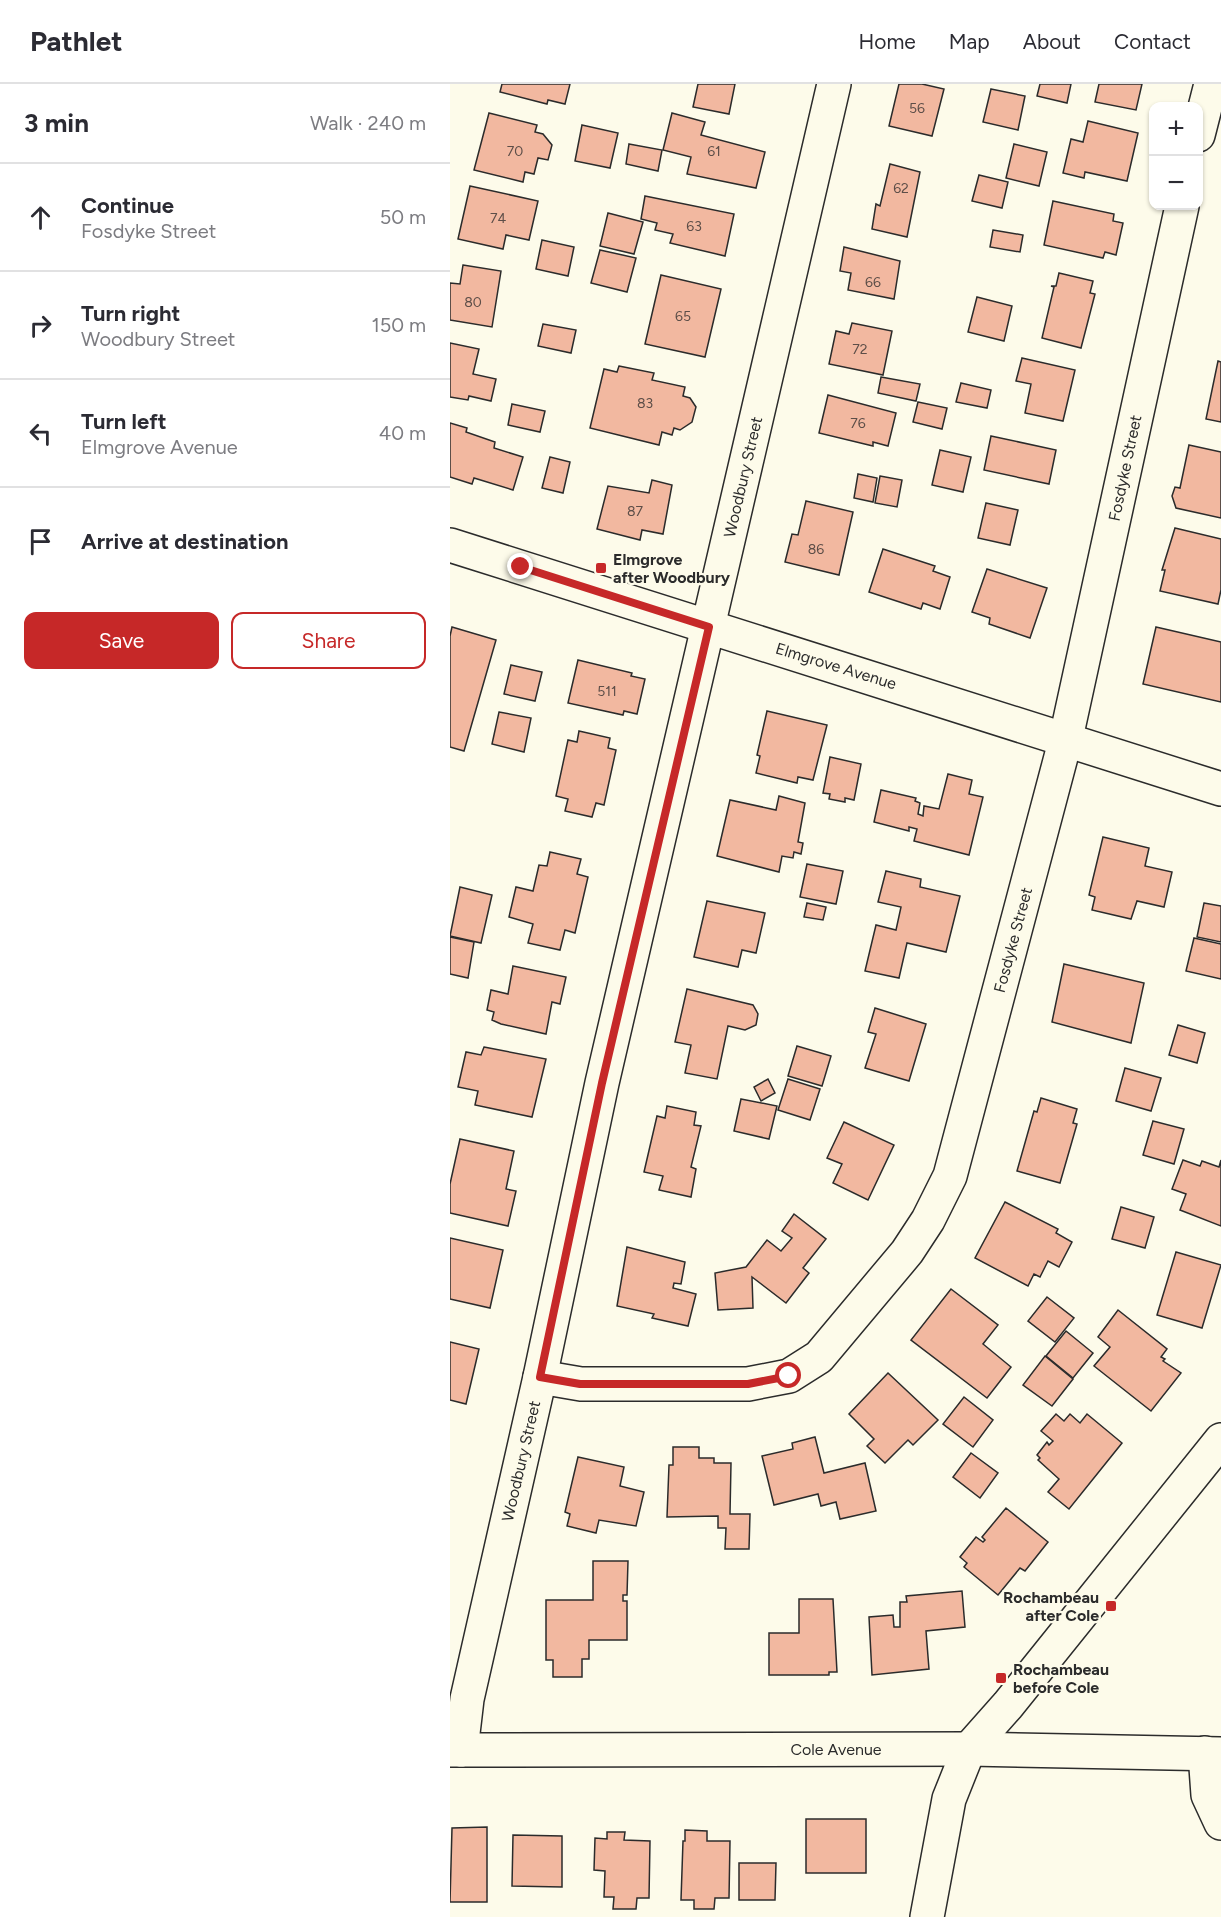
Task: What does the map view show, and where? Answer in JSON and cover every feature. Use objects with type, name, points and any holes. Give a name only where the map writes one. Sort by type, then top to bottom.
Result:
[{"type":"street","name":"Woodbury Street","points":[[456,1750],[540,1377],[602,1083],[834,84]]},
{"type":"street","points":[[1203,115],[1211,84]]},
{"type":"street","name":"Fosdyke Street","points":[[540,1377],[580,1384],[748,1384],[789,1376],[819,1357],[907,1252],[928,1220],[950,1176],[1066,738],[1181,210]]},
{"type":"street","name":"Elmgrove Avenue","points":[[450,545],[1066,738],[1221,789]]},
{"type":"street","points":[[927,1917],[949,1799],[969,1749],[1014,1697],[1221,1440]]},
{"type":"street","name":"Cole Avenue","points":[[456,1750],[969,1749],[1213,1754]]},
{"type":"street","points":[[1213,1754],[1208,1795],[1221,1822]]},
{"type":"building","points":[[502,84],[570,84],[565,104],[548,100],[547,104],[500,92]]},
{"type":"building","points":[[698,84],[735,84],[729,114],[693,107]]},
{"type":"building","points":[[899,84],[922,84],[944,89],[932,136],[889,126]]},
{"type":"building","points":[[1040,84],[1071,84],[1067,103],[1037,96]]},
{"type":"building","points":[[1099,84],[1142,84],[1136,110],[1095,102]]},
{"type":"building","points":[[991,89],[1025,96],[1018,130],[983,122]]},
{"type":"building","points":[[489,113],[537,125],[535,132],[543,134],[552,145],[548,160],[538,158],[534,174],[525,172],[523,182],[474,170]]},
{"type":"building","points":[[672,113],[705,122],[701,135],[765,152],[756,188],[687,174],[691,157],[663,150]]},
{"type":"building","points":[[1088,121],[1138,133],[1127,181],[1085,172],[1084,178],[1063,173],[1071,139],[1083,142]]},
{"type":"building","points":[[582,125],[618,133],[610,168],[575,161]]},
{"type":"building","points":[[629,144],[662,150],[658,171],[626,164]]},
{"type":"building","points":[[1014,144],[1047,152],[1039,186],[1006,178]]},
{"type":"building","points":[[890,164],[920,172],[907,237],[872,229],[876,204],[880,206]]},
{"type":"building","points":[[979,175],[1008,182],[1002,208],[972,201]]},
{"type":"building","points":[[470,186],[538,201],[529,240],[506,235],[503,249],[458,239]]},
{"type":"building","points":[[645,196],[734,214],[725,256],[670,243],[673,234],[655,230],[657,223],[641,219]]},
{"type":"building","points":[[1053,201],[1114,214],[1113,221],[1123,223],[1116,255],[1105,252],[1103,258],[1044,245]]},
{"type":"building","points":[[608,213],[643,222],[634,254],[600,246]]},
{"type":"building","points":[[993,230],[1023,235],[1020,252],[990,247]]},
{"type":"building","points":[[542,240],[574,247],[568,276],[536,269]]},
{"type":"building","points":[[844,247],[900,261],[894,299],[848,290],[851,273],[840,271]]},
{"type":"building","points":[[600,250],[636,258],[627,292],[591,283]]},
{"type":"building","points":[[463,265],[501,271],[492,327],[450,320],[450,283],[460,284]]},
{"type":"building","points":[[1059,273],[1093,281],[1090,293],[1095,294],[1081,348],[1042,338],[1054,287],[1051,286],[1056,286]]},
{"type":"building","points":[[661,275],[721,289],[705,357],[645,344]]},
{"type":"building","points":[[977,297],[1012,306],[1004,341],[968,332]]},
{"type":"building","points":[[852,323],[892,331],[883,375],[829,364],[836,331],[849,334]]},
{"type":"building","points":[[543,324],[576,330],[571,353],[538,346]]},
{"type":"building","points":[[450,343],[479,349],[473,374],[496,379],[491,401],[469,396],[468,400],[450,397]]},
{"type":"building","points":[[1022,358],[1075,370],[1063,421],[1025,413],[1031,384],[1016,381]]},
{"type":"building","points":[[1218,361],[1221,362],[1221,422],[1206,419]]},
{"type":"building","points":[[619,366],[654,373],[652,380],[685,387],[683,396],[690,398],[696,407],[692,422],[680,430],[674,428],[672,435],[662,432],[659,445],[590,428],[604,369],[617,372]]},
{"type":"building","points":[[881,377],[920,384],[916,401],[878,393]]},
{"type":"building","points":[[961,383],[991,390],[987,408],[956,402]]},
{"type":"building","points":[[828,395],[896,413],[888,446],[873,442],[873,446],[819,433]]},
{"type":"building","points":[[918,402],[947,408],[942,429],[913,422]]},
{"type":"building","points":[[512,404],[545,411],[540,432],[508,425]]},
{"type":"building","points":[[450,423],[467,428],[466,432],[495,442],[494,448],[523,457],[513,490],[474,478],[472,484],[450,477]]},
{"type":"building","points":[[991,436],[1056,450],[1049,484],[984,470]]},
{"type":"building","points":[[1189,445],[1221,452],[1221,518],[1176,508],[1172,496],[1175,487],[1180,488]]},
{"type":"building","points":[[940,450],[971,457],[963,492],[932,485]]},
{"type":"building","points":[[550,457],[570,462],[563,493],[542,488]]},
{"type":"building","points":[[858,474],[877,478],[873,502],[854,498]]},
{"type":"building","points":[[880,476],[902,480],[897,507],[875,503]]},
{"type":"building","points":[[652,480],[672,485],[663,534],[642,530],[640,540],[597,529],[608,486],[649,493]]},
{"type":"building","points":[[806,501],[853,512],[839,575],[785,562],[792,534],[798,535]]},
{"type":"building","points":[[986,503],[1018,510],[1010,545],[978,538]]},
{"type":"building","points":[[1175,528],[1221,539],[1221,590],[1218,604],[1160,591],[1165,570],[1162,570]]},
{"type":"building","points":[[883,549],[935,566],[933,571],[950,577],[940,609],[923,603],[921,609],[869,592]]},
{"type":"building","points":[[987,569],[1047,588],[1030,638],[989,624],[990,618],[972,612]]},
{"type":"building","points":[[452,627],[496,640],[464,751],[450,747],[450,636]]},
{"type":"building","points":[[1156,627],[1221,642],[1221,702],[1143,684]]},
{"type":"building","points":[[578,660],[632,673],[631,676],[645,679],[637,714],[624,711],[623,715],[568,703]]},
{"type":"building","points":[[511,665],[542,672],[535,701],[504,694]]},
{"type":"building","points":[[767,711],[827,725],[813,780],[798,777],[797,783],[756,773],[760,756],[757,755]]},
{"type":"building","points":[[499,712],[531,718],[524,752],[492,744]]},
{"type":"building","points":[[579,731],[610,738],[608,748],[616,750],[604,805],[596,803],[592,817],[565,811],[568,799],[556,796],[568,740],[577,742]]},
{"type":"building","points":[[830,757],[861,764],[854,800],[845,798],[845,802],[829,799],[830,794],[823,793]]},
{"type":"building","points":[[948,774],[972,780],[969,794],[983,797],[969,855],[914,841],[917,829],[909,827],[909,831],[874,822],[881,790],[916,798],[915,801],[920,803],[918,814],[923,816],[924,806],[939,809]]},
{"type":"building","points":[[779,796],[805,803],[798,842],[803,843],[801,854],[794,852],[793,858],[782,856],[779,872],[717,856],[730,800],[776,810]]},
{"type":"building","points":[[1103,837],[1149,848],[1145,866],[1172,872],[1164,907],[1137,901],[1131,919],[1092,910],[1095,897],[1089,895]]},
{"type":"building","points":[[550,852],[581,859],[577,874],[588,877],[575,933],[565,930],[560,950],[528,943],[533,924],[509,917],[516,887],[533,891],[539,865],[547,866]]},
{"type":"building","points":[[807,864],[843,871],[836,904],[800,897]]},
{"type":"building","points":[[886,871],[921,879],[920,887],[960,896],[946,952],[907,943],[899,978],[865,971],[876,925],[896,930],[901,907],[878,902]]},
{"type":"building","points":[[460,887],[492,895],[481,943],[450,936]]},
{"type":"building","points":[[707,901],[765,913],[756,953],[742,950],[738,967],[694,957]]},
{"type":"building","points":[[807,903],[826,907],[823,920],[804,917]]},
{"type":"building","points":[[1204,903],[1221,906],[1221,942],[1197,937]]},
{"type":"building","points":[[450,937],[474,942],[468,978],[450,974]]},
{"type":"building","points":[[1194,938],[1221,944],[1221,979],[1186,971]]},
{"type":"building","points":[[1064,964],[1144,983],[1131,1043],[1052,1022]]},
{"type":"building","points":[[513,966],[566,977],[560,1004],[552,1002],[546,1034],[501,1024],[492,1020],[494,1012],[487,1010],[491,990],[508,994]]},
{"type":"building","points":[[687,989],[753,1005],[758,1014],[756,1025],[745,1030],[728,1026],[717,1079],[685,1073],[691,1045],[675,1042]]},
{"type":"building","points":[[875,1008],[926,1024],[909,1081],[865,1068],[876,1034],[868,1032]]},
{"type":"building","points":[[1178,1025],[1205,1033],[1197,1063],[1169,1055]]},
{"type":"building","points":[[797,1046],[831,1056],[822,1086],[788,1076]]},
{"type":"building","points":[[484,1047],[546,1059],[532,1117],[475,1105],[478,1091],[458,1087],[466,1052],[481,1055]]},
{"type":"building","points":[[1125,1068],[1161,1078],[1151,1111],[1116,1101]]},
{"type":"building","points":[[768,1079],[775,1093],[761,1101],[754,1087]]},
{"type":"building","points":[[788,1079],[820,1089],[810,1120],[778,1110]]},
{"type":"building","points":[[1041,1098],[1077,1109],[1073,1123],[1077,1124],[1060,1183],[1017,1171],[1034,1111],[1037,1112]]},
{"type":"building","points":[[741,1099],[777,1106],[769,1139],[734,1131]]},
{"type":"building","points":[[667,1106],[696,1112],[694,1125],[701,1126],[691,1167],[696,1169],[691,1197],[659,1190],[663,1176],[644,1172],[657,1116],[665,1118]]},
{"type":"building","points":[[1153,1121],[1184,1129],[1174,1164],[1143,1155]]},
{"type":"building","points":[[844,1122],[894,1145],[868,1200],[833,1183],[842,1164],[827,1158]]},
{"type":"building","points":[[460,1139],[514,1151],[506,1189],[516,1191],[508,1226],[450,1213],[450,1184]]},
{"type":"building","points":[[1183,1160],[1200,1166],[1202,1161],[1219,1167],[1221,1160],[1221,1226],[1180,1210],[1186,1194],[1172,1189]]},
{"type":"building","points":[[1005,1202],[1058,1229],[1056,1233],[1072,1242],[1059,1267],[1048,1261],[1040,1277],[1034,1274],[1028,1286],[975,1258]]},
{"type":"building","points":[[1121,1207],[1154,1217],[1145,1248],[1112,1239]]},
{"type":"building","points":[[794,1214],[826,1239],[803,1268],[809,1273],[786,1303],[752,1277],[753,1308],[718,1310],[715,1273],[746,1267],[767,1240],[781,1251],[792,1238],[782,1231]]},
{"type":"building","points":[[450,1238],[503,1250],[490,1308],[450,1299]]},
{"type":"building","points":[[627,1247],[685,1262],[681,1284],[674,1283],[673,1288],[696,1294],[688,1326],[652,1318],[654,1314],[617,1306]]},
{"type":"building","points":[[1176,1252],[1221,1265],[1202,1328],[1157,1315]]},
{"type":"building","points":[[951,1289],[998,1325],[983,1344],[1011,1367],[987,1398],[911,1340]]},
{"type":"building","points":[[1047,1297],[1074,1318],[1055,1342],[1028,1321]]},
{"type":"building","points":[[1118,1310],[1167,1349],[1161,1357],[1165,1359],[1163,1361],[1181,1373],[1151,1411],[1094,1366],[1110,1347],[1098,1337]]},
{"type":"building","points":[[1066,1331],[1093,1353],[1073,1378],[1046,1356]]},
{"type":"building","points":[[450,1342],[479,1349],[466,1404],[450,1400]]},
{"type":"building","points":[[1045,1356],[1073,1379],[1052,1406],[1023,1385]]},
{"type":"building","points":[[888,1373],[938,1420],[913,1445],[908,1440],[885,1463],[867,1446],[874,1439],[849,1414]]},
{"type":"building","points":[[964,1397],[993,1420],[973,1447],[943,1424]]},
{"type":"building","points":[[1056,1414],[1064,1421],[1070,1414],[1080,1423],[1087,1414],[1122,1443],[1069,1509],[1048,1492],[1059,1479],[1038,1460],[1040,1458],[1037,1455],[1047,1442],[1049,1445],[1053,1441],[1041,1431]]},
{"type":"building","points":[[815,1437],[824,1473],[865,1463],[876,1511],[840,1519],[836,1502],[821,1506],[818,1494],[774,1505],[762,1456],[793,1449],[792,1443]]},
{"type":"building","points":[[673,1447],[699,1447],[699,1458],[714,1458],[714,1463],[731,1463],[730,1514],[750,1514],[749,1549],[725,1549],[726,1528],[718,1528],[718,1516],[667,1517],[669,1465],[673,1465]]},
{"type":"building","points":[[971,1453],[998,1473],[980,1498],[953,1477]]},
{"type":"building","points":[[578,1457],[624,1467],[620,1486],[644,1492],[636,1526],[599,1520],[596,1533],[567,1526],[570,1514],[565,1512]]},
{"type":"building","points":[[1006,1508],[1048,1542],[1025,1571],[1020,1568],[998,1595],[964,1567],[967,1563],[960,1557],[976,1537],[983,1542],[985,1540],[982,1537]]},
{"type":"building","points":[[593,1561],[628,1561],[627,1595],[623,1595],[623,1601],[627,1601],[627,1640],[589,1640],[589,1659],[582,1659],[582,1677],[553,1677],[553,1660],[546,1660],[546,1600],[593,1600]]},
{"type":"building","points":[[962,1591],[965,1627],[926,1631],[929,1669],[872,1675],[869,1617],[893,1615],[894,1627],[900,1627],[900,1602],[907,1602],[906,1596]]},
{"type":"building","points":[[799,1599],[833,1599],[837,1672],[829,1672],[829,1675],[769,1675],[769,1633],[799,1633]]},
{"type":"building","points":[[806,1819],[866,1819],[866,1873],[806,1873]]},
{"type":"building","points":[[487,1827],[487,1902],[450,1902],[452,1828]]},
{"type":"building","points":[[685,1830],[707,1831],[707,1841],[730,1841],[729,1898],[715,1898],[714,1909],[694,1909],[694,1900],[681,1900]]},
{"type":"building","points":[[607,1832],[625,1832],[624,1840],[650,1841],[649,1898],[637,1898],[636,1909],[613,1909],[614,1897],[604,1897],[605,1871],[594,1870],[595,1838],[607,1839]]},
{"type":"building","points":[[513,1835],[562,1836],[562,1887],[512,1886]]},
{"type":"building","points":[[739,1863],[776,1863],[775,1900],[739,1900]]},
{"type":"place","name":"Elmgrove after Woodbury","points":[[601,568]]},
{"type":"place","name":"Rochambeau after Cole","points":[[1111,1606]]},
{"type":"place","name":"Rochambeau before Cole","points":[[1001,1678]]},
{"type":"route","points":[[521,567],[709,627],[602,1083],[540,1377],[580,1384],[748,1384],[789,1376]]}]
